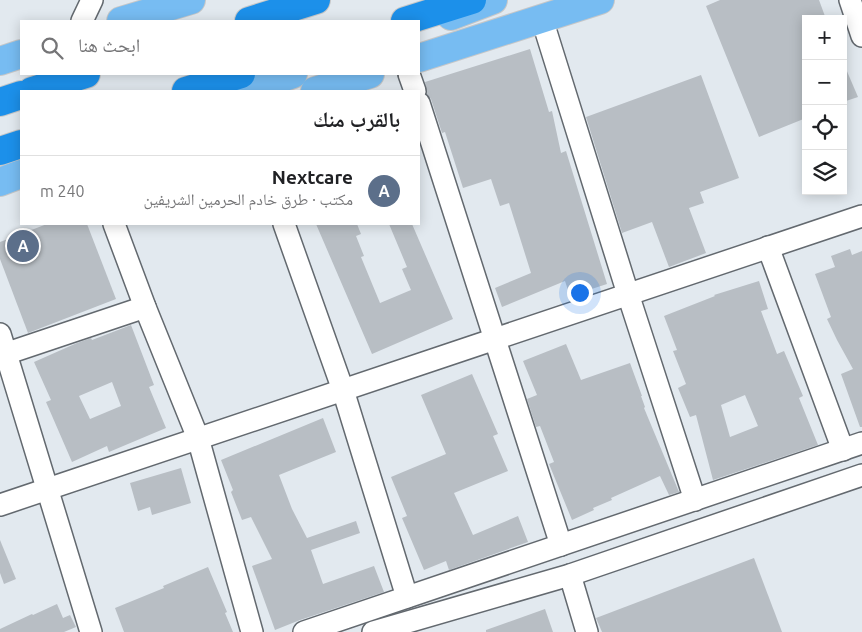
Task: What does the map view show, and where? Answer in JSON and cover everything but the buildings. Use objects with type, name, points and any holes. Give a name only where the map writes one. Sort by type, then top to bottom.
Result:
[{"type":"highway","points":[[252,20],[316,0]]},
{"type":"highway","points":[[408,20],[472,0]]},
{"type":"highway","points":[[35,90],[83,75]]},
{"type":"highway","points":[[189,90],[238,75]]},
{"type":"highway","points":[[0,102],[20,95]]},
{"type":"highway","points":[[0,150],[20,144]]},
{"type":"main road","points":[[420,27],[493,0]]},
{"type":"main road","points":[[420,58],[600,0]]},
{"type":"main road","points":[[125,20],[180,1]]},
{"type":"main road","points":[[0,61],[20,54]]},
{"type":"main road","points":[[0,92],[62,75]]},
{"type":"main road","points":[[248,90],[290,75]]},
{"type":"main road","points":[[318,90],[367,75]]},
{"type":"main road","points":[[0,182],[20,174]]},
{"type":"main road","points":[[0,191],[20,184]]},
{"type":"street","points":[[82,20],[92,0]]},
{"type":"street","points":[[850,0],[862,36]]},
{"type":"street","points":[[542,19],[695,500]]},
{"type":"street","points":[[409,75],[415,90]]},
{"type":"street","points":[[420,106],[561,545]]},
{"type":"street","points":[[0,505],[862,216]]},
{"type":"street","points":[[114,225],[145,308],[198,438],[252,632]]},
{"type":"street","points":[[284,225],[343,390],[406,597]]},
{"type":"street","points":[[304,632],[853,446],[768,247]]},
{"type":"street","points":[[91,632],[3,344],[145,308]]},
{"type":"street","points":[[373,632],[570,574],[862,476]]},
{"type":"street","points":[[570,574],[587,632]]},
{"type":"place","name":"Nextcare","points":[[23,246]]}]
